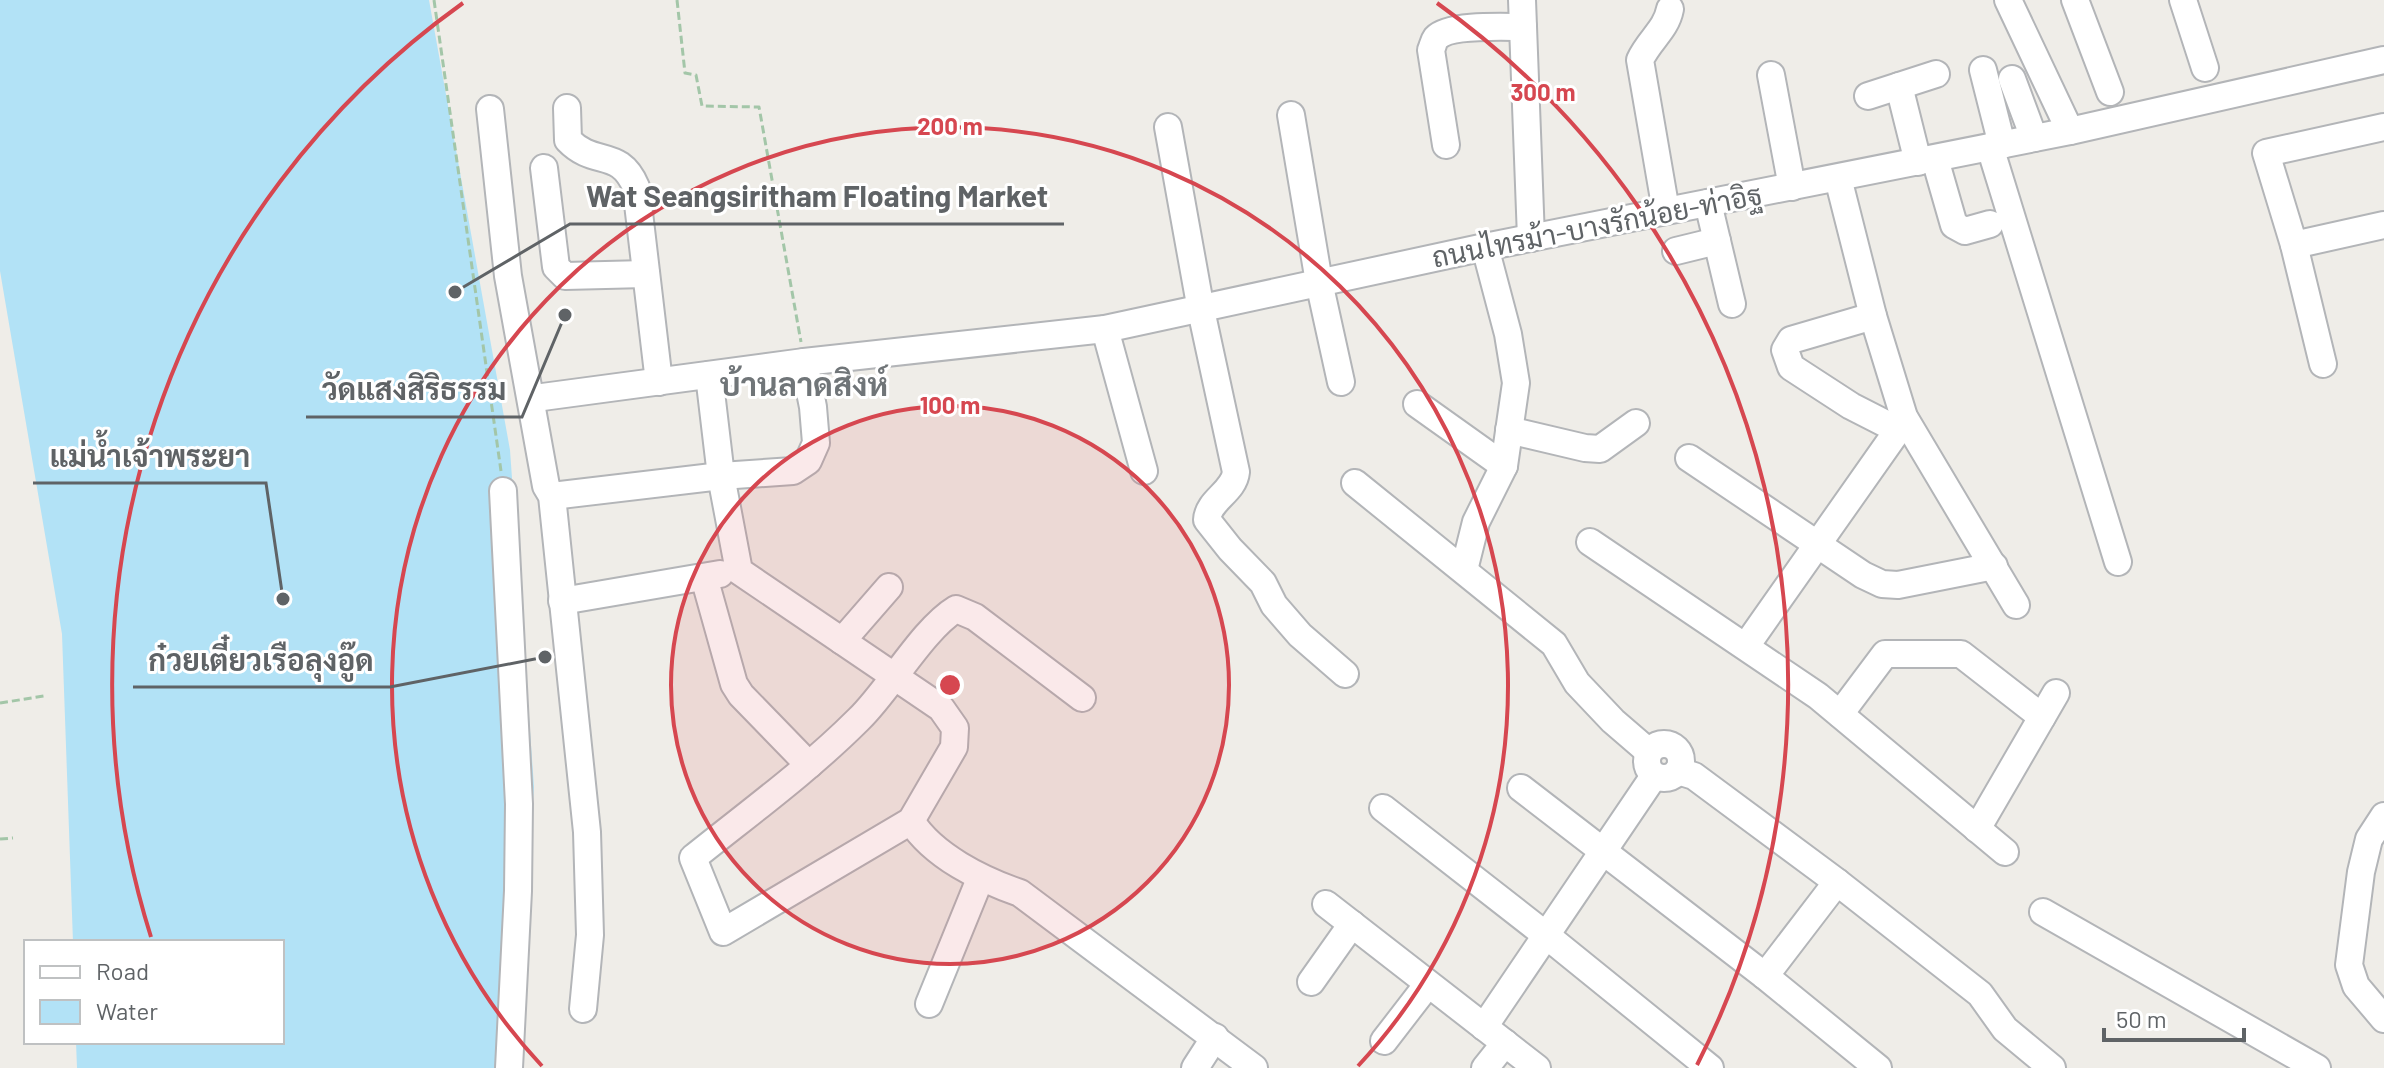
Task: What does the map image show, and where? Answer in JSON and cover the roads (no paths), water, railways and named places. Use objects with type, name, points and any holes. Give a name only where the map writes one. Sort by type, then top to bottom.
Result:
[{"type":"street","points":[[1522,0],[1531,238]]},
{"type":"street","points":[[2008,0],[2070,131]]},
{"type":"street","points":[[2075,0],[2110,92]]},
{"type":"street","points":[[2183,0],[2205,68]]},
{"type":"street","points":[[1666,211],[1640,60],[1647,45],[1667,25],[1670,9]]},
{"type":"street","points":[[1446,145],[1431,50],[1436,39],[1446,33],[1474,28],[1523,27]]},
{"type":"street","name":"ถนนไทรม้า-บางรักน้อย-ท่าอิฐ","points":[[535,398],[804,362],[1105,329],[1485,247],[2070,131],[2384,60]]},
{"type":"street","points":[[1983,70],[1996,146],[2118,562]]},
{"type":"street","points":[[1868,96],[1936,74]]},
{"type":"street","points":[[1771,75],[1792,187]]},
{"type":"street","points":[[2012,79],[2034,138]]},
{"type":"street","points":[[1899,86],[1954,225],[1965,231],[1990,224]]},
{"type":"street","points":[[567,108],[568,140],[592,157],[617,161],[630,172],[636,187],[659,382]]},
{"type":"street","points":[[490,109],[508,276],[546,486],[552,496],[587,832],[590,935],[583,1009]]},
{"type":"street","points":[[1291,115],[1319,282],[1341,382]]},
{"type":"street","points":[[1168,127],[1201,310],[1236,472],[1233,484],[1209,510],[1207,520],[1263,583],[1274,605],[1300,635],[1345,674]]},
{"type":"street","points":[[2323,364],[2294,245],[2266,153],[2384,127]]},
{"type":"street","points":[[544,168],[556,267],[565,276],[646,274]]},
{"type":"street","points":[[1838,178],[1901,424],[2016,605]]},
{"type":"street","points":[[1708,203],[1732,304]]},
{"type":"street","points":[[2294,245],[2384,225]]},
{"type":"street","points":[[1676,251],[1717,241]]},
{"type":"street","points":[[1464,570],[1476,522],[1504,466],[1516,383],[1508,334],[1485,247]]},
{"type":"street","points":[[1873,316],[1791,340],[1785,350],[1791,367],[1851,406],[1901,424]]},
{"type":"street","points":[[1105,329],[1144,471]]},
{"type":"street","points":[[552,496],[721,476],[793,471],[808,461],[816,443],[804,362]]},
{"type":"street","points":[[709,375],[721,476],[739,571]]},
{"type":"street","points":[[1417,404],[1504,466]]},
{"type":"street","points":[[1509,430],[1600,449],[1636,423]]},
{"type":"street","points":[[1746,646],[1820,545],[1901,424]]},
{"type":"street","points":[[1689,458],[1863,575],[1882,584],[1898,585],[1994,566]]},
{"type":"street","points":[[1355,483],[1554,644],[1577,683],[1661,767],[1694,776],[1837,882],[1980,994],[2005,1029],[2041,1064]]},
{"type":"street","points":[[503,491],[519,804],[509,1068]]},
{"type":"street","points":[[1590,542],[1818,696],[2005,852]]},
{"type":"street","points":[[562,601],[739,571],[895,677],[941,708],[955,728],[954,747],[911,821],[723,932],[693,858],[809,765],[860,718],[895,677],[945,616],[956,609],[975,617],[1082,698]]},
{"type":"street","points":[[704,577],[734,684],[809,765]]},
{"type":"street","points":[[842,641],[889,587]]},
{"type":"street","points":[[1840,714],[1885,654],[1961,654],[2042,717]]},
{"type":"street","points":[[1977,829],[2056,693]]},
{"type":"street","points":[[1484,1027],[1661,767]]},
{"type":"street","points":[[1521,788],[1765,976],[1878,1068]]},
{"type":"street","points":[[1383,808],[1710,1068]]},
{"type":"street","points":[[2384,817],[2369,839],[2361,872],[2349,965],[2356,986],[2384,1019]]},
{"type":"street","points":[[911,821],[920,836],[980,879],[1020,893],[1254,1068]]},
{"type":"street","points":[[929,1004],[980,879]]},
{"type":"street","points":[[1765,976],[1837,882]]},
{"type":"street","points":[[1326,904],[1537,1068]]},
{"type":"street","points":[[2043,912],[2317,1068]]},
{"type":"street","points":[[1311,982],[1352,924]]},
{"type":"street","points":[[1384,1041],[1428,984]]},
{"type":"street","points":[[1195,1068],[1215,1037]]},
{"type":"street","points":[[1485,1068],[1505,1043]]},
{"type":"water","points":[[0,0],[429,0],[510,450],[534,787],[523,937],[506,1068],[77,1068],[76,1044],[284,1044],[284,940],[73,940],[62,634],[0,271]]},
{"type":"place","name":"Wat Seangsiritham Floating Market","points":[[455,292]]},
{"type":"place","name":"วัดแสงสิริธรรม","points":[[565,315]]},
{"type":"place","name":"แม่น้ำเจ้าพระยา","points":[[283,599]]},
{"type":"place","name":"ก๋วยเตี๋ยวเรือลุงอู๊ด","points":[[545,657]]},
{"type":"district","name":"บ้านลาดสิงห์","points":[[804,385]]}]
